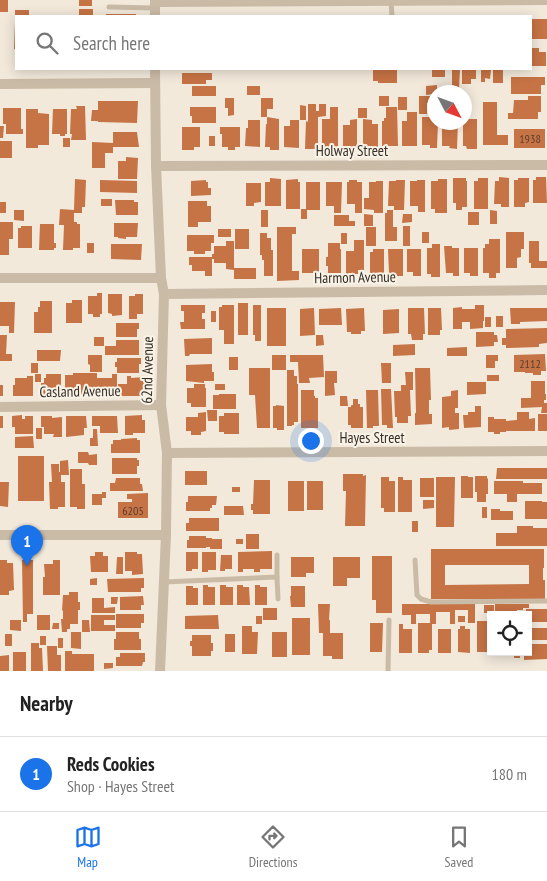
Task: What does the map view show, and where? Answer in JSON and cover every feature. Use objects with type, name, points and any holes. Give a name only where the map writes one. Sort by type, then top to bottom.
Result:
[{"type":"street","points":[[155,6],[547,0]]},
{"type":"street","name":"62nd Avenue","points":[[155,70],[156,166],[161,278],[164,294],[161,405],[167,453],[166,535],[160,671]]},
{"type":"street","points":[[0,84],[155,83]]},
{"type":"street","name":"Holway Street","points":[[156,166],[547,165]]},
{"type":"street","points":[[0,278],[161,278]]},
{"type":"street","name":"Harmon Avenue","points":[[164,294],[547,290]]},
{"type":"street","name":"Casland Avenue","points":[[0,407],[161,405]]},
{"type":"street","name":"Hayes Street","points":[[167,453],[547,451]]},
{"type":"street","points":[[0,535],[166,535]]},
{"type":"lane","points":[[391,1],[392,15]]},
{"type":"lane","points":[[108,8],[155,6]]},
{"type":"lane","points":[[277,555],[278,599]]},
{"type":"lane","points":[[415,560],[417,595],[421,600],[431,602],[547,601]]},
{"type":"lane","points":[[164,582],[277,577]]},
{"type":"lane","points":[[388,671],[389,620]]},
{"type":"building","points":[[0,0],[8,0],[8,12],[0,12]]},
{"type":"building","points":[[79,0],[92,0],[92,6],[79,6]]},
{"type":"building","points":[[79,9],[93,9],[93,15],[79,15]]},
{"type":"building","points":[[15,10],[29,10],[29,15],[15,15]]},
{"type":"building","points":[[106,14],[136,14],[136,15]]},
{"type":"building","points":[[532,19],[547,19],[547,39],[532,39]]},
{"type":"building","points":[[532,48],[539,48],[539,52],[546,52],[546,66],[532,66]]},
{"type":"building","points":[[373,70],[397,70],[397,83],[378,83],[378,81],[373,81]]},
{"type":"building","points":[[432,70],[445,70],[445,77],[432,77]]},
{"type":"building","points":[[452,70],[460,70],[459,85],[452,85]]},
{"type":"building","points":[[462,70],[476,70],[476,79],[471,79],[471,84],[462,84]]},
{"type":"building","points":[[481,70],[491,70],[490,79],[485,78],[485,82],[481,82]]},
{"type":"building","points":[[493,70],[503,70],[503,83],[493,83]]},
{"type":"building","points":[[182,73],[212,73],[212,80],[206,80],[206,84],[182,84]]},
{"type":"building","points":[[511,77],[545,77],[545,85],[541,85],[541,94],[511,94]]},
{"type":"building","points":[[192,86],[216,86],[216,96],[192,96]]},
{"type":"building","points":[[247,86],[260,86],[260,95],[247,95]]},
{"type":"building","points":[[379,96],[389,96],[389,106],[379,106]]},
{"type":"building","points":[[419,96],[427,96],[427,114],[419,114]]},
{"type":"building","points":[[528,96],[541,96],[541,112],[538,112],[538,119],[508,119],[508,113],[513,113],[514,100],[528,100]]},
{"type":"building","points":[[398,97],[407,97],[407,110],[398,110]]},
{"type":"building","points":[[225,98],[234,98],[234,115],[228,116],[228,108],[225,108]]},
{"type":"building","points":[[261,98],[273,98],[273,109],[267,109],[267,117],[261,117]]},
{"type":"building","points":[[98,101],[138,101],[137,123],[91,121],[92,110],[98,110]]},
{"type":"building","points":[[483,102],[497,102],[497,135],[508,135],[508,145],[483,145]]},
{"type":"building","points":[[308,104],[316,104],[316,111],[319,111],[319,104],[326,104],[326,116],[318,117],[317,149],[305,149]]},
{"type":"building","points":[[300,105],[306,106],[306,120],[300,120]]},
{"type":"building","points":[[76,106],[85,106],[86,140],[71,140],[71,109],[77,109]]},
{"type":"building","points":[[190,107],[216,107],[216,123],[192,123]]},
{"type":"building","points":[[330,107],[338,107],[338,149],[322,147],[322,119],[330,119]]},
{"type":"building","points":[[386,107],[397,107],[398,146],[382,146],[382,121],[386,118]]},
{"type":"building","points":[[3,108],[21,108],[21,129],[23,129],[23,134],[6,134],[6,124],[3,124]]},
{"type":"building","points":[[358,108],[367,108],[367,118],[358,118]]},
{"type":"building","points":[[26,109],[38,109],[38,113],[49,114],[49,145],[38,145],[38,148],[26,148]]},
{"type":"building","points":[[53,109],[67,109],[67,134],[65,136],[52,134]]},
{"type":"building","points":[[407,112],[417,112],[417,146],[402,146],[402,121],[407,121]]},
{"type":"building","points":[[267,117],[279,119],[279,150],[270,150],[270,147],[265,147]]},
{"type":"building","points":[[422,117],[427,117],[427,130],[438,130],[437,148],[430,148],[430,145],[422,145]]},
{"type":"building","points":[[357,119],[357,149],[348,149],[348,146],[343,146],[343,125],[350,125],[350,120]]},
{"type":"building","points":[[363,119],[372,120],[372,124],[378,124],[378,150],[366,150],[366,146],[363,146]]},
{"type":"building","points":[[472,119],[477,119],[477,149],[467,149],[466,146],[463,146],[463,130],[472,130]]},
{"type":"building","points":[[248,120],[260,120],[260,147],[245,146]]},
{"type":"building","points":[[290,120],[299,120],[299,148],[284,147],[284,126],[290,126]]},
{"type":"building","points":[[0,126],[4,126],[3,138],[0,138]]},
{"type":"building","points":[[182,127],[200,127],[200,147],[194,147],[194,150],[182,150]]},
{"type":"building","points":[[220,127],[240,127],[240,147],[235,147],[235,150],[228,150],[228,147],[222,147]]},
{"type":"building","points":[[514,129],[545,129],[545,148],[514,148]]},
{"type":"building","points":[[442,130],[458,130],[457,149],[449,148],[450,146],[442,146]]},
{"type":"building","points":[[113,132],[137,132],[139,147],[113,147],[113,153],[105,153],[105,168],[92,168],[92,142],[113,143]]},
{"type":"building","points":[[209,136],[215,136],[215,146],[209,146]]},
{"type":"building","points":[[63,138],[70,138],[70,147],[63,147]]},
{"type":"building","points":[[0,141],[12,141],[12,158],[0,158]]},
{"type":"building","points":[[126,157],[138,158],[137,179],[118,179],[118,161],[126,161]]},
{"type":"building","points":[[499,177],[509,178],[509,207],[501,207],[501,204],[494,204],[495,181],[499,181]]},
{"type":"building","points":[[536,177],[546,177],[547,203],[533,203],[533,180],[536,180]]},
{"type":"building","points":[[270,178],[281,179],[281,206],[265,206],[265,182],[270,182]]},
{"type":"building","points":[[453,178],[466,178],[467,181],[467,207],[462,207],[462,210],[456,210],[456,203],[453,203]]},
{"type":"building","points":[[478,178],[488,178],[488,209],[474,209],[474,181],[478,181]]},
{"type":"building","points":[[518,178],[529,178],[529,202],[525,203],[525,207],[514,207],[514,180],[518,180]]},
{"type":"building","points":[[75,179],[86,180],[85,207],[82,207],[82,213],[74,213],[74,222],[80,224],[80,248],[63,250],[64,225],[59,225],[60,209],[74,210]]},
{"type":"building","points":[[298,179],[298,182],[300,182],[300,209],[286,209],[286,180]]},
{"type":"building","points":[[438,179],[447,179],[447,213],[435,213],[435,209],[431,209],[431,181],[438,181]]},
{"type":"building","points":[[100,180],[137,181],[137,193],[100,192]]},
{"type":"building","points":[[206,180],[208,188],[211,188],[211,195],[191,196],[191,181]]},
{"type":"building","points":[[349,180],[362,182],[362,213],[355,213],[355,204],[347,204],[347,182]]},
{"type":"building","points":[[405,180],[404,210],[394,210],[394,206],[388,206],[389,181]]},
{"type":"building","points":[[425,180],[425,212],[418,212],[418,206],[410,206],[410,181]]},
{"type":"building","points":[[383,181],[383,213],[374,213],[374,210],[364,209],[364,198],[369,198],[369,182]]},
{"type":"building","points":[[306,182],[320,182],[320,210],[307,210],[307,219],[301,219],[301,209],[306,209]]},
{"type":"building","points":[[326,182],[342,182],[341,213],[334,213],[334,206],[326,206]]},
{"type":"building","points":[[246,183],[261,183],[261,202],[254,203],[254,206],[246,206]]},
{"type":"building","points":[[101,199],[112,199],[112,206],[101,206]]},
{"type":"building","points":[[115,200],[134,200],[134,202],[138,202],[138,215],[116,215]]},
{"type":"building","points":[[188,201],[207,201],[207,206],[211,206],[211,222],[198,222],[198,227],[188,227]]},
{"type":"building","points":[[0,202],[6,202],[6,213],[0,213]]},
{"type":"building","points":[[14,210],[24,210],[24,221],[14,220]]},
{"type":"building","points":[[261,210],[268,210],[268,227],[261,227]]},
{"type":"building","points":[[387,210],[393,210],[393,227],[397,227],[397,241],[385,241],[385,213],[387,213]]},
{"type":"building","points":[[490,210],[497,211],[497,224],[490,224]]},
{"type":"building","points":[[468,212],[479,212],[479,225],[468,225]]},
{"type":"building","points":[[364,214],[373,215],[373,226],[364,226]]},
{"type":"building","points":[[403,214],[412,214],[412,222],[402,223]]},
{"type":"building","points":[[334,215],[349,215],[349,221],[355,221],[355,226],[334,226]]},
{"type":"building","points":[[0,222],[13,222],[13,239],[9,239],[9,255],[0,255]]},
{"type":"building","points":[[114,223],[138,223],[137,237],[126,237],[126,239],[114,237]]},
{"type":"building","points":[[40,224],[54,224],[54,243],[56,243],[56,248],[54,250],[39,250]]},
{"type":"building","points":[[21,226],[32,226],[32,248],[18,248],[18,228],[21,228]]},
{"type":"building","points":[[403,226],[410,226],[410,246],[403,246]]},
{"type":"building","points":[[277,227],[296,227],[296,234],[292,234],[292,271],[299,271],[299,280],[277,281]]},
{"type":"building","points":[[366,227],[376,227],[376,246],[366,246]]},
{"type":"building","points":[[218,229],[231,229],[231,237],[218,237]]},
{"type":"building","points":[[235,229],[249,229],[249,249],[235,249]]},
{"type":"building","points":[[422,232],[429,232],[429,243],[422,243]]},
{"type":"building","points":[[506,232],[524,232],[524,249],[521,249],[521,257],[517,258],[517,268],[506,268]]},
{"type":"building","points":[[260,233],[267,233],[267,238],[271,238],[273,276],[264,276],[264,260],[262,260],[262,255],[260,255]]},
{"type":"building","points":[[341,233],[347,233],[347,244],[341,244]]},
{"type":"building","points":[[187,235],[214,235],[211,251],[205,251],[205,254],[194,254],[194,251],[187,251]]},
{"type":"building","points":[[489,239],[500,239],[500,273],[496,273],[496,278],[489,278],[489,273],[483,273],[483,248],[485,248],[485,244],[489,244]]},
{"type":"building","points":[[354,240],[364,240],[364,270],[358,270],[358,274],[346,274],[346,251],[354,251]]},
{"type":"building","points":[[226,241],[234,241],[234,270],[226,269],[226,263],[214,263],[214,259],[212,259],[212,276],[205,276],[205,271],[192,271],[192,265],[189,265],[189,257],[212,257],[214,246],[226,246]]},
{"type":"building","points":[[529,241],[539,241],[539,261],[547,261],[547,268],[531,268],[531,263],[529,263]]},
{"type":"building","points":[[87,243],[94,243],[94,253],[87,253]]},
{"type":"building","points":[[328,243],[340,243],[341,273],[328,273],[326,257],[328,257]]},
{"type":"building","points":[[111,244],[142,244],[141,260],[111,259]]},
{"type":"building","points":[[432,244],[440,244],[440,277],[431,277],[431,274],[427,274],[427,248],[432,248]]},
{"type":"building","points":[[444,246],[459,248],[459,276],[453,276],[453,273],[446,273]]},
{"type":"building","points":[[464,248],[478,248],[478,276],[470,276],[470,273],[464,273]]},
{"type":"building","points":[[302,249],[319,249],[319,273],[302,273]]},
{"type":"building","points":[[373,249],[384,249],[384,273],[381,273],[381,276],[374,276],[374,273],[370,273],[370,252],[373,252]]},
{"type":"building","points":[[388,249],[403,249],[403,276],[389,273]]},
{"type":"building","points":[[407,249],[421,249],[421,276],[413,276],[413,272],[407,272]]},
{"type":"building","points":[[234,268],[256,268],[256,279],[234,279]]},
{"type":"building","points":[[97,293],[102,293],[102,314],[100,314],[100,317],[93,317],[93,314],[88,314],[88,296],[97,296]]},
{"type":"building","points":[[108,294],[122,294],[122,315],[112,316],[112,314],[108,313]]},
{"type":"building","points":[[135,294],[143,294],[143,314],[137,314],[137,319],[129,319],[129,296],[135,296]]},
{"type":"building","points":[[72,300],[82,300],[82,323],[66,323],[66,303],[72,303]]},
{"type":"building","points":[[40,301],[52,301],[52,333],[34,333],[34,312],[38,312]]},
{"type":"building","points":[[0,302],[15,302],[14,333],[9,333],[9,326],[0,326]]},
{"type":"building","points":[[238,303],[248,303],[248,335],[238,335]]},
{"type":"building","points":[[181,305],[205,305],[205,313],[202,313],[202,319],[205,319],[205,329],[181,329],[180,322],[184,322],[184,311],[181,311]]},
{"type":"building","points":[[222,305],[234,305],[234,344],[224,344],[224,330],[219,330],[219,307],[222,307]]},
{"type":"building","points":[[253,305],[261,305],[261,341],[255,341],[255,335],[253,335]]},
{"type":"building","points":[[475,305],[484,305],[483,328],[470,329],[470,322],[462,322],[462,329],[453,329],[453,308],[475,309]]},
{"type":"building","points":[[267,308],[286,308],[286,346],[267,346]]},
{"type":"building","points":[[314,308],[315,335],[300,336],[300,309]]},
{"type":"building","points":[[341,308],[342,325],[319,325],[319,309]]},
{"type":"building","points":[[364,308],[365,331],[361,331],[361,334],[347,332],[346,309]]},
{"type":"building","points":[[408,308],[424,308],[425,334],[423,334],[423,340],[412,340],[411,334],[408,334]]},
{"type":"building","points":[[428,308],[441,308],[442,330],[440,330],[440,335],[428,335]]},
{"type":"building","points":[[510,308],[547,308],[547,321],[511,324]]},
{"type":"building","points":[[399,309],[399,333],[383,334],[383,310]]},
{"type":"building","points":[[211,311],[216,311],[216,322],[211,322]]},
{"type":"building","points":[[496,316],[503,316],[503,327],[496,327]]},
{"type":"building","points":[[485,317],[491,317],[491,327],[485,327]]},
{"type":"building","points":[[116,323],[139,323],[137,337],[116,337]]},
{"type":"building","points":[[547,328],[547,343],[539,344],[539,347],[506,348],[506,345],[502,345],[502,338],[506,338],[506,329]]},
{"type":"building","points":[[476,332],[494,332],[494,335],[497,335],[498,342],[494,342],[494,346],[476,347]]},
{"type":"building","points":[[0,335],[7,335],[6,354],[12,354],[12,361],[0,361]]},
{"type":"building","points":[[316,335],[323,335],[324,345],[316,346]]},
{"type":"building","points":[[94,337],[104,337],[104,346],[94,346]]},
{"type":"building","points":[[212,338],[212,354],[190,354],[185,356],[184,339]]},
{"type":"building","points":[[116,340],[139,340],[139,355],[105,355],[105,346],[116,346]]},
{"type":"building","points":[[415,344],[415,355],[393,356],[393,345]]},
{"type":"building","points":[[467,347],[467,356],[447,356],[447,348]]},
{"type":"building","points":[[37,350],[61,350],[60,361],[37,361]]},
{"type":"building","points":[[545,354],[546,371],[541,371],[541,375],[514,372],[514,355]]},
{"type":"building","points":[[88,355],[102,355],[102,372],[90,372]]},
{"type":"building","points":[[272,355],[286,355],[286,370],[272,370]]},
{"type":"building","points":[[290,355],[323,355],[324,377],[309,378],[310,383],[299,383],[298,362],[290,362]]},
{"type":"building","points":[[486,355],[498,355],[498,361],[495,361],[495,368],[486,368]]},
{"type":"building","points":[[229,357],[238,357],[238,370],[229,370]]},
{"type":"building","points":[[117,358],[141,358],[139,373],[117,373],[115,362],[117,362]]},
{"type":"building","points":[[31,363],[38,363],[38,373],[31,373]]},
{"type":"building","points":[[381,363],[391,363],[391,383],[382,383]]},
{"type":"building","points":[[212,364],[214,381],[204,381],[204,383],[186,381],[186,365]]},
{"type":"building","points":[[249,368],[270,368],[270,428],[257,428],[255,395],[249,395]]},
{"type":"building","points":[[415,368],[430,368],[431,400],[429,400],[429,414],[432,414],[432,424],[415,425]]},
{"type":"building","points":[[287,370],[294,370],[294,376],[297,376],[298,384],[298,422],[294,422],[292,426],[287,426]]},
{"type":"building","points":[[325,371],[337,371],[337,383],[334,383],[335,395],[325,396]]},
{"type":"building","points":[[405,372],[413,372],[413,390],[410,390],[411,416],[408,416],[408,423],[397,423],[394,391],[401,391],[401,385],[406,385]]},
{"type":"building","points":[[73,373],[97,373],[97,378],[112,378],[112,374],[117,374],[117,395],[73,395],[73,393],[65,393],[65,375],[73,375]]},
{"type":"building","points":[[35,374],[41,374],[41,382],[35,382]]},
{"type":"building","points":[[46,374],[61,374],[61,392],[49,392],[49,396],[41,396],[41,383],[44,383]]},
{"type":"building","points":[[487,375],[499,375],[499,381],[487,381]]},
{"type":"building","points":[[27,376],[33,376],[33,396],[13,396],[15,378],[27,378]]},
{"type":"building","points":[[127,376],[131,376],[131,378],[145,377],[145,392],[141,392],[141,396],[118,396],[118,384],[127,384]]},
{"type":"building","points":[[531,381],[545,381],[546,400],[544,400],[544,403],[547,403],[547,413],[541,413],[542,407],[521,408],[521,398],[531,398]]},
{"type":"building","points":[[467,382],[486,382],[486,394],[467,395]]},
{"type":"building","points":[[194,384],[205,384],[206,407],[191,407],[191,403],[187,403],[187,388],[194,388]]},
{"type":"building","points":[[215,384],[225,384],[225,390],[215,390]]},
{"type":"building","points":[[0,385],[3,385],[3,396],[0,396]]},
{"type":"building","points":[[381,389],[391,389],[393,428],[387,428],[387,425],[382,425]]},
{"type":"building","points":[[301,390],[314,390],[315,398],[318,398],[318,428],[301,428]]},
{"type":"building","points":[[366,390],[378,390],[379,426],[373,426],[373,428],[367,428]]},
{"type":"building","points":[[458,390],[458,408],[455,408],[455,413],[459,413],[459,429],[449,430],[449,427],[442,428],[442,397],[451,396],[451,391]]},
{"type":"building","points":[[236,394],[236,409],[213,409],[213,395]]},
{"type":"building","points":[[340,396],[347,396],[348,406],[340,406]]},
{"type":"building","points":[[353,399],[358,399],[358,404],[360,404],[360,407],[363,407],[363,428],[351,428],[351,425],[348,425],[348,407],[353,405]]},
{"type":"building","points":[[273,406],[284,406],[284,430],[273,428]]},
{"type":"building","points":[[475,406],[481,406],[481,427],[464,428],[463,415],[468,415],[468,412],[475,412]]},
{"type":"building","points":[[207,410],[217,410],[217,421],[208,421]]},
{"type":"building","points":[[206,412],[206,431],[201,432],[201,435],[191,435],[191,431],[186,431],[186,417],[198,417],[198,413]]},
{"type":"building","points":[[517,412],[529,412],[529,419],[535,418],[535,431],[506,431],[500,432],[500,434],[488,432],[488,417],[506,419],[506,421],[517,420]]},
{"type":"building","points":[[224,413],[239,413],[239,434],[219,432],[219,416],[224,416]]},
{"type":"building","points":[[538,414],[547,414],[547,431],[538,431]]},
{"type":"building","points":[[22,415],[22,419],[25,419],[25,416],[33,416],[33,434],[15,434],[15,427],[12,427],[12,416]]},
{"type":"building","points":[[142,415],[142,420],[145,420],[145,433],[125,435],[125,416]]},
{"type":"building","points":[[0,416],[3,416],[3,428],[0,428]]},
{"type":"building","points":[[41,416],[62,417],[62,437],[53,437],[54,434],[44,434],[44,427],[41,427]]},
{"type":"building","points":[[66,416],[86,416],[87,428],[84,428],[84,435],[66,437]]},
{"type":"building","points":[[92,416],[117,416],[118,433],[100,433],[100,426],[92,426]]},
{"type":"building","points":[[36,428],[42,428],[42,439],[36,439]]},
{"type":"building","points":[[93,429],[97,429],[98,446],[90,446],[90,438],[93,438]]},
{"type":"building","points":[[33,436],[34,448],[15,448],[15,437]]},
{"type":"building","points":[[137,438],[137,440],[140,440],[140,453],[111,453],[113,440]]},
{"type":"building","points":[[78,452],[88,452],[89,455],[97,454],[97,465],[78,463]]},
{"type":"building","points":[[18,456],[44,456],[44,501],[18,501]]},
{"type":"building","points":[[112,458],[137,458],[139,466],[137,466],[137,474],[112,474]]},
{"type":"building","points":[[68,460],[69,475],[61,475],[61,482],[65,482],[65,507],[50,509],[49,482],[52,482],[51,464],[59,464],[60,472],[60,461]]},
{"type":"building","points":[[497,468],[547,468],[547,479],[496,479]]},
{"type":"building","points":[[70,469],[82,469],[82,484],[85,484],[85,509],[70,507]]},
{"type":"building","points":[[185,471],[207,471],[207,485],[185,485]]},
{"type":"building","points":[[343,474],[366,475],[365,526],[345,526],[346,491],[343,491]]},
{"type":"building","points":[[461,476],[473,477],[473,498],[461,498]]},
{"type":"building","points":[[475,476],[487,476],[488,494],[486,494],[486,502],[477,502]]},
{"type":"building","points":[[381,477],[389,477],[389,481],[395,481],[395,512],[384,512],[384,508],[381,508]]},
{"type":"building","points":[[398,477],[403,477],[403,480],[412,480],[412,512],[398,512]]},
{"type":"building","points":[[436,477],[455,477],[454,527],[436,527]]},
{"type":"building","points":[[116,478],[140,478],[143,491],[110,491],[110,483],[115,483]]},
{"type":"building","points":[[420,478],[434,478],[434,497],[420,497]]},
{"type":"building","points":[[254,480],[270,480],[270,514],[253,514],[253,510],[251,510]]},
{"type":"building","points":[[288,481],[304,481],[304,511],[288,511]]},
{"type":"building","points":[[307,481],[323,481],[323,510],[307,510]]},
{"type":"building","points":[[494,481],[542,483],[542,494],[517,494],[517,502],[507,502],[507,494],[494,494]]},
{"type":"building","points":[[0,482],[9,482],[8,507],[0,506]]},
{"type":"building","points":[[232,487],[240,487],[240,492],[232,492]]},
{"type":"building","points":[[102,492],[106,492],[106,498],[102,498],[102,505],[92,505],[92,494],[102,494]]},
{"type":"building","points":[[148,493],[148,518],[118,518],[118,502],[132,502],[132,499],[127,499],[127,494]]},
{"type":"building","points":[[188,496],[217,496],[216,505],[212,505],[210,511],[186,511]]},
{"type":"building","points":[[423,500],[434,500],[434,508],[423,509]]},
{"type":"building","points":[[525,501],[547,502],[547,519],[525,519]]},
{"type":"building","points":[[224,506],[243,506],[244,515],[224,515]]},
{"type":"building","points":[[482,507],[487,507],[487,518],[482,518]]},
{"type":"building","points":[[491,509],[513,511],[513,520],[491,520]]},
{"type":"building","points":[[189,518],[219,518],[219,531],[186,531],[186,523],[189,523]]},
{"type":"building","points":[[412,521],[418,521],[418,532],[412,532]]},
{"type":"building","points":[[517,526],[547,528],[547,546],[496,546],[496,533],[517,533]]},
{"type":"building","points":[[246,534],[259,534],[259,549],[246,549]]},
{"type":"building","points":[[189,536],[206,536],[206,538],[222,539],[222,549],[210,549],[210,547],[187,548]]},
{"type":"building","points":[[236,539],[243,539],[243,544],[236,544]]},
{"type":"building","points":[[431,549],[544,549],[543,580],[545,580],[545,599],[431,599]],"holes":[[[445,565],[529,565],[529,584],[445,585]]]},
{"type":"building","points":[[272,551],[272,569],[260,569],[260,572],[254,572],[254,569],[243,569],[243,572],[238,572],[238,552]]},
{"type":"building","points":[[95,552],[103,552],[103,556],[108,556],[108,572],[91,572],[90,556],[95,556]]},
{"type":"building","points":[[125,552],[142,554],[143,574],[132,575],[132,571],[125,571]]},
{"type":"building","points":[[186,552],[198,552],[198,569],[186,571]]},
{"type":"building","points":[[202,552],[216,552],[216,570],[202,572]]},
{"type":"building","points":[[221,555],[232,555],[232,569],[220,571]]},
{"type":"building","points":[[372,556],[392,556],[392,613],[376,613],[376,600],[372,600]]},
{"type":"building","points":[[117,557],[123,557],[123,574],[116,574]]},
{"type":"building","points":[[291,557],[314,557],[314,573],[306,573],[306,577],[291,577]]},
{"type":"building","points":[[333,557],[360,557],[360,578],[347,578],[347,586],[333,586]]},
{"type":"building","points":[[0,560],[7,560],[7,563],[13,563],[14,590],[9,591],[9,595],[0,595]]},
{"type":"building","points":[[22,560],[33,560],[33,614],[27,614],[27,622],[23,622]]},
{"type":"building","points":[[53,560],[60,560],[60,595],[43,595],[44,564],[53,564]]},
{"type":"building","points":[[97,578],[97,585],[90,585],[90,579]]},
{"type":"building","points":[[144,578],[144,588],[141,588],[141,592],[108,592],[107,579]]},
{"type":"building","points":[[203,585],[215,587],[215,605],[203,605]]},
{"type":"building","points":[[220,585],[233,587],[233,605],[220,605]]},
{"type":"building","points":[[237,585],[249,587],[250,605],[237,605]]},
{"type":"building","points":[[255,585],[267,587],[267,605],[255,605]]},
{"type":"building","points":[[186,586],[198,588],[198,605],[186,605]]},
{"type":"building","points":[[291,586],[305,586],[305,607],[291,607]]},
{"type":"building","points":[[69,592],[78,592],[80,610],[78,610],[78,624],[70,624],[70,629],[67,629],[67,632],[62,632],[63,595],[69,595]]},
{"type":"building","points":[[143,596],[144,605],[141,605],[141,610],[120,610],[120,597]]},
{"type":"building","points":[[111,597],[118,597],[117,604],[111,604]]},
{"type":"building","points":[[92,598],[104,598],[104,608],[115,607],[115,613],[92,613]]},
{"type":"building","points":[[318,604],[330,604],[330,633],[343,633],[343,659],[332,659],[332,656],[323,656],[323,633],[319,633]]},
{"type":"building","points":[[402,604],[475,604],[475,623],[468,623],[468,610],[455,610],[455,624],[450,624],[450,612],[436,612],[436,624],[432,624],[432,650],[429,650],[429,653],[418,653],[418,623],[430,623],[430,614],[416,614],[416,624],[411,624],[411,615],[402,615]]},
{"type":"building","points":[[495,604],[529,604],[529,608],[523,608],[523,610],[495,611]]},
{"type":"building","points":[[484,605],[494,605],[494,611],[484,613]]},
{"type":"building","points":[[263,608],[277,608],[277,620],[263,620]]},
{"type":"building","points":[[526,609],[547,609],[547,622],[532,622],[532,611],[526,611]]},
{"type":"building","points":[[116,614],[144,614],[144,623],[141,623],[141,628],[116,628]]},
{"type":"building","points":[[37,615],[50,615],[50,630],[37,630]]},
{"type":"building","points":[[91,615],[115,615],[115,620],[104,620],[104,625],[115,625],[115,631],[91,631]]},
{"type":"building","points":[[218,615],[219,629],[185,629],[185,616]]},
{"type":"building","points":[[256,616],[262,616],[262,624],[256,624]]},
{"type":"building","points":[[458,616],[465,616],[465,622],[458,622]]},
{"type":"building","points":[[292,618],[310,618],[310,655],[292,655]]},
{"type":"building","points":[[10,620],[21,620],[21,631],[10,630]]},
{"type":"building","points":[[82,620],[89,620],[90,632],[82,632]]},
{"type":"building","points":[[477,621],[487,621],[487,652],[477,652]]},
{"type":"building","points":[[53,623],[59,623],[59,629],[52,629]]},
{"type":"building","points":[[370,623],[383,623],[382,652],[370,652]]},
{"type":"building","points":[[399,624],[403,624],[403,629],[412,629],[412,653],[399,653]]},
{"type":"building","points":[[242,626],[252,626],[252,632],[258,632],[257,654],[242,654]]},
{"type":"building","points":[[460,626],[470,629],[470,653],[458,652],[458,629],[460,629]]},
{"type":"building","points":[[532,628],[547,628],[547,640],[532,640]]},
{"type":"building","points":[[438,629],[451,629],[451,653],[438,653]]},
{"type":"building","points":[[71,632],[81,632],[81,649],[71,648]]},
{"type":"building","points":[[116,632],[139,632],[141,650],[114,650]]},
{"type":"building","points":[[272,632],[287,632],[287,657],[272,657]]},
{"type":"building","points":[[5,634],[12,634],[12,646],[5,646]]},
{"type":"building","points":[[225,634],[235,634],[235,652],[225,652]]},
{"type":"building","points":[[192,635],[211,635],[213,651],[211,651],[211,656],[192,656],[190,641],[192,641]]},
{"type":"building","points":[[40,636],[46,636],[46,645],[40,645]]},
{"type":"building","points":[[58,638],[63,638],[63,648],[58,648]]},
{"type":"building","points":[[31,643],[39,643],[39,648],[42,648],[43,671],[31,671]]},
{"type":"building","points":[[532,644],[547,644],[547,659],[524,660],[524,656],[532,656]]},
{"type":"building","points":[[47,646],[57,646],[57,655],[61,655],[61,671],[48,671]]},
{"type":"building","points":[[65,651],[72,651],[72,654],[94,654],[94,671],[65,671]]},
{"type":"building","points":[[13,652],[26,652],[26,671],[13,671]]},
{"type":"building","points":[[120,653],[145,653],[145,662],[143,662],[142,666],[116,666],[116,657],[120,657]]},
{"type":"building","points":[[9,655],[9,671],[0,671],[0,656]]},
{"type":"building","points":[[104,663],[113,663],[113,668],[104,669]]},
{"type":"place","name":"Reds Cookies","points":[[27,566]]}]
